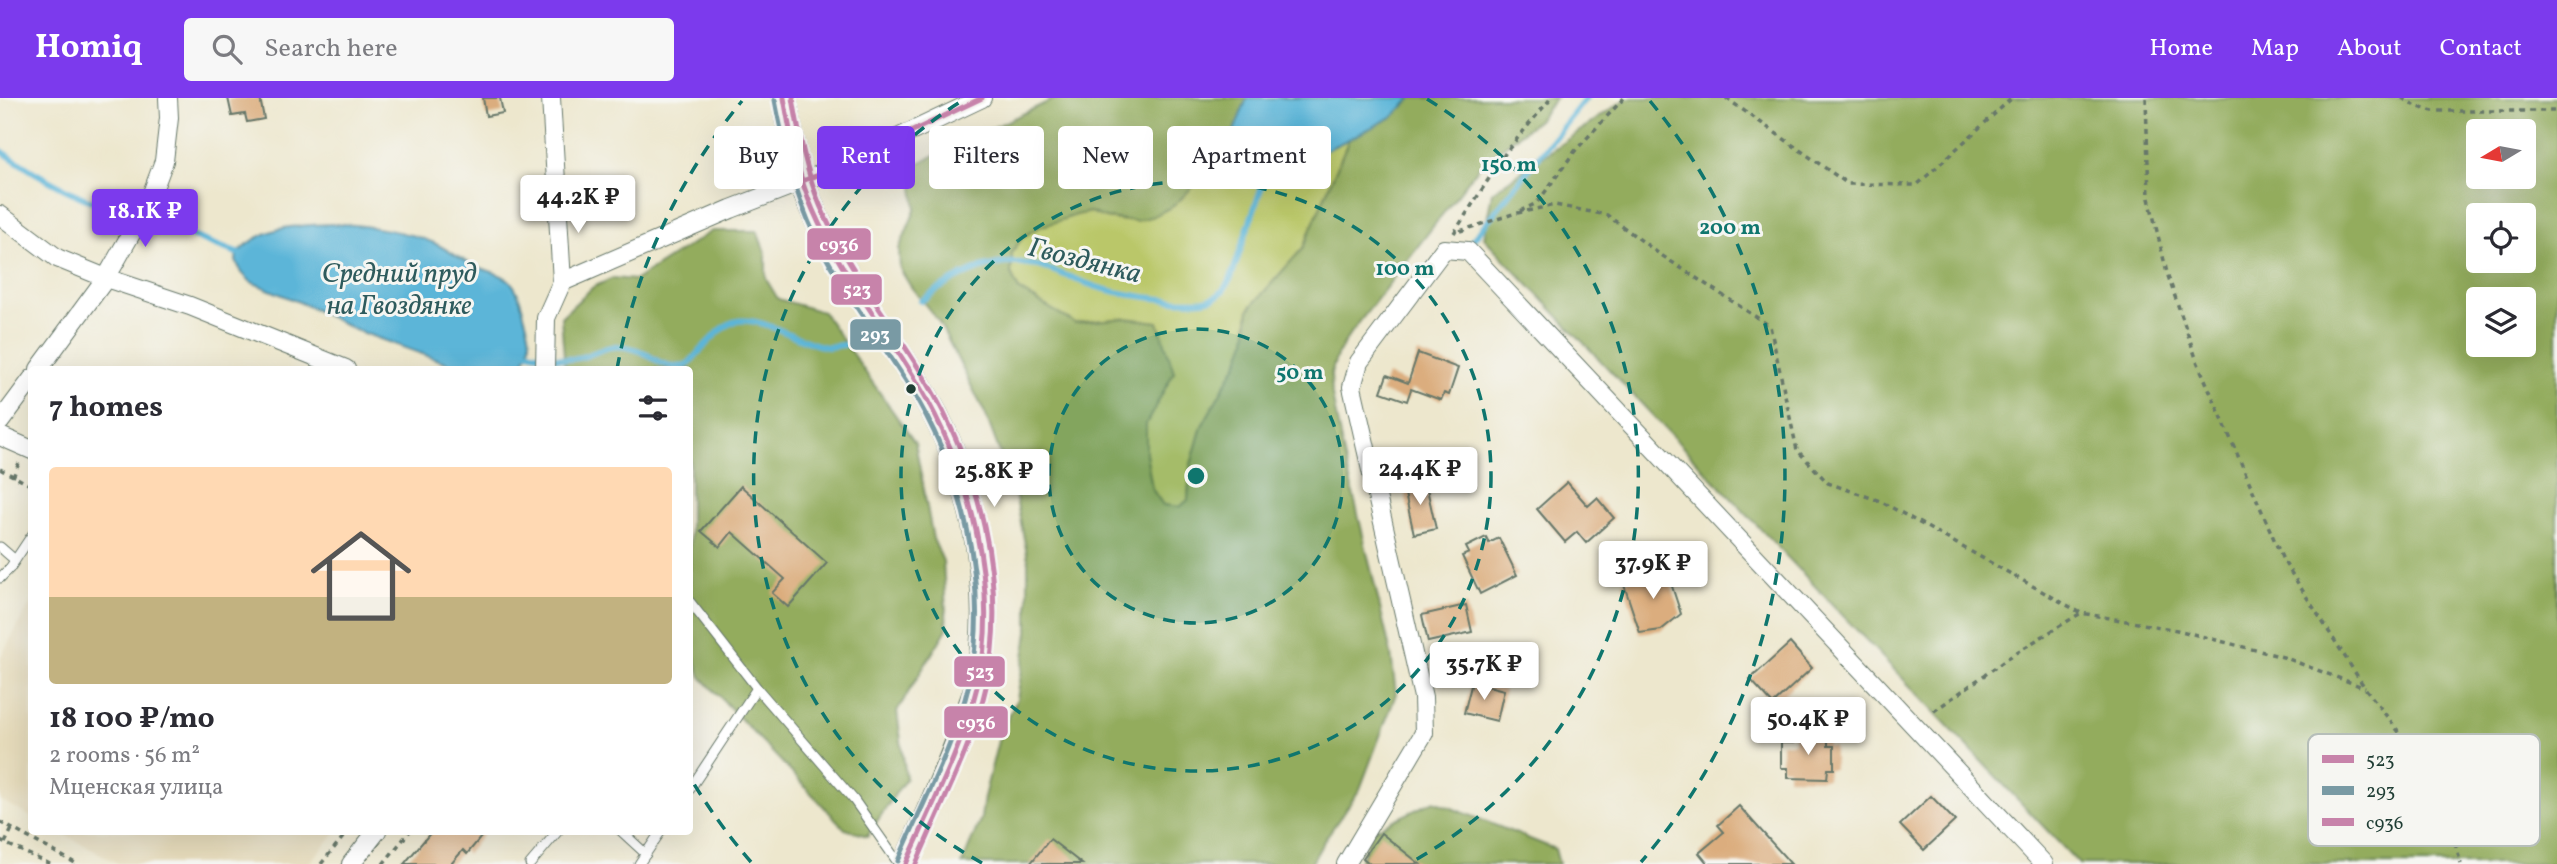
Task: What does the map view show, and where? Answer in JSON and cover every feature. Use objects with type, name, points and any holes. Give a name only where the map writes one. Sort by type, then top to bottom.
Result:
[{"type":"street","points":[[41,366],[106,278],[148,204],[164,161],[169,118],[168,98]]},
{"type":"street","points":[[545,366],[546,318],[562,282],[551,98]]},
{"type":"street","points":[[784,98],[790,126]]},
{"type":"street","points":[[803,181],[982,98]]},
{"type":"street","points":[[803,183],[833,253],[918,383],[940,423],[960,470],[978,545],[983,588],[978,683],[957,746],[906,864]]},
{"type":"street","points":[[562,282],[783,189]]},
{"type":"street","points":[[0,215],[57,258],[106,278],[190,306],[339,366]]},
{"type":"street","points":[[1346,864],[1424,733],[1423,697],[1352,387],[1359,362],[1444,249],[1468,251],[2044,864]]},
{"type":"street","points":[[0,422],[28,384]]},
{"type":"street","points":[[0,436],[28,448]]},
{"type":"street","points":[[351,864],[374,835]]},
{"type":"lane","points":[[0,578],[28,541]]},
{"type":"lane","points":[[0,547],[15,560]]},
{"type":"lane","points":[[693,606],[757,688],[854,800],[899,864]]},
{"type":"lane","points":[[693,784],[757,688]]},
{"type":"lane","points":[[530,864],[555,835]]},
{"type":"lane","points":[[625,835],[646,854]]},
{"type":"lane","points":[[639,864],[658,835]]},
{"type":"path","points":[[1444,249],[1506,152],[1551,98]]},
{"type":"path","points":[[1513,214],[1537,203],[1575,151],[1624,98]]},
{"type":"path","points":[[1726,98],[1848,184],[1903,185],[1917,185],[2012,98]]},
{"type":"path","points":[[2146,98],[2149,198],[2167,273],[2197,361],[2283,561],[2365,688],[2400,734]]},
{"type":"path","points":[[2402,98],[2418,107],[2433,111],[2557,111]]},
{"type":"path","points":[[1455,232],[1513,214],[1555,205],[1607,215],[1658,253],[1770,326],[1797,450],[1828,483],[1880,501],[2081,613],[2177,631],[2283,657],[2365,688]]},
{"type":"path","points":[[0,469],[28,484]]},
{"type":"path","points":[[1934,711],[2017,652],[2081,613]]},
{"type":"path","points":[[0,822],[77,864]]},
{"type":"path","points":[[12,829],[2,842],[50,864]]},
{"type":"path","points":[[321,864],[345,835]]},
{"type":"path","points":[[383,864],[407,835]]},
{"type":"path","points":[[2456,846],[2461,864]]},
{"type":"shaded area","points":[[28,607],[28,815],[0,800],[0,658]]},
{"type":"shaded area","points":[[65,835],[333,835],[308,864],[119,864]]},
{"type":"green space","points":[[1056,98],[1247,98],[1236,126],[1167,126],[1167,189],[1191,189],[1175,205],[1154,216],[1136,221],[1105,218],[1090,212],[1076,215],[1037,228],[1023,237],[1012,252],[1011,274],[1019,290],[1075,323],[1125,318],[1158,322],[1174,372],[1146,424],[1146,453],[1152,489],[1163,505],[1180,507],[1188,500],[1190,468],[1202,426],[1239,360],[1246,341],[1249,309],[1303,248],[1328,189],[1331,189],[1331,182],[1349,139],[1394,116],[1412,98],[1556,98],[1538,120],[1482,163],[1337,355],[1331,374],[1332,395],[1391,654],[1396,694],[1360,789],[1311,864],[962,864],[981,818],[999,737],[1017,699],[1028,633],[1028,559],[1015,493],[985,413],[939,322],[900,269],[899,249],[916,208],[913,189],[915,165],[929,158],[929,189],[1044,189],[1044,126],[997,126]]},
{"type":"green space","points":[[1627,98],[2557,98],[2557,864],[2079,864],[1484,238],[1492,192]]},
{"type":"green space","points":[[1349,139],[1331,182],[1331,147]]},
{"type":"green space","points":[[1178,189],[1328,189],[1303,248],[1249,309],[1246,341],[1239,360],[1202,426],[1190,468],[1188,500],[1180,507],[1163,505],[1152,489],[1146,453],[1146,424],[1174,372],[1125,318],[1075,323],[1019,290],[1011,274],[1012,252],[1023,237],[1037,228],[1090,212],[1125,221]]},
{"type":"green space","points":[[712,231],[757,231],[766,255],[766,279],[778,299],[823,312],[915,443],[933,539],[943,561],[947,629],[897,711],[906,778],[867,836],[845,829],[701,677],[693,652],[693,366],[565,366],[561,317],[593,287],[613,278],[635,280]]},
{"type":"green space","points":[[1434,801],[1555,849],[1559,864],[1359,864],[1373,830]]},
{"type":"water","points":[[1247,98],[1412,98],[1394,116],[1331,148],[1331,126],[1236,126]]},
{"type":"water","name":"Средний пруд на Гвоздянке","points":[[357,225],[412,235],[439,246],[470,264],[507,278],[518,295],[529,335],[530,347],[526,358],[520,366],[456,366],[355,330],[306,305],[251,282],[236,261],[237,253],[259,237],[294,226]]},
{"type":"building","points":[[228,98],[260,98],[264,119],[247,122],[245,114],[232,116]]},
{"type":"building","points":[[483,98],[500,98],[503,113],[486,116]]},
{"type":"building","points":[[1418,353],[1458,368],[1449,395],[1444,393],[1441,400],[1411,389],[1407,401],[1381,392],[1387,375],[1408,383]]},
{"type":"building","points":[[1425,480],[1436,529],[1414,534],[1403,485]]},
{"type":"building","points":[[1567,482],[1588,506],[1597,498],[1614,518],[1586,543],[1577,532],[1565,542],[1537,509]]},
{"type":"building","points":[[741,486],[827,563],[788,607],[772,593],[785,579],[732,532],[720,547],[701,531]]},
{"type":"building","points":[[1486,537],[1489,543],[1499,538],[1517,575],[1480,594],[1462,556],[1469,553],[1466,547]]},
{"type":"building","points":[[1666,568],[1681,614],[1661,630],[1640,633],[1623,582]]},
{"type":"building","points":[[1466,605],[1472,632],[1428,642],[1422,615]]},
{"type":"building","points":[[1790,643],[1812,668],[1773,704],[1750,679]]},
{"type":"building","points":[[1472,682],[1504,690],[1497,721],[1464,713]]},
{"type":"building","points":[[1794,733],[1828,734],[1828,746],[1834,746],[1834,769],[1828,769],[1827,779],[1788,778],[1788,768],[1781,768],[1781,743],[1794,743]]},
{"type":"building","points":[[1931,796],[1955,821],[1924,850],[1900,825]]},
{"type":"building","points":[[1739,806],[1791,864],[1708,864],[1699,853],[1724,832],[1718,825]]},
{"type":"building","points":[[1381,833],[1420,864],[1370,864],[1363,858]]},
{"type":"building","points":[[429,835],[483,835],[467,854],[463,850],[451,864],[404,864]]},
{"type":"building","points":[[1050,839],[1082,864],[1030,864]]},
{"type":"waterway","points":[[1470,243],[1586,98]]},
{"type":"waterway","name":"Гвоздянка","points":[[0,150],[60,187],[125,213]]},
{"type":"waterway","name":"Гвоздянка","points":[[921,301],[951,281],[974,271],[1009,263],[1030,264],[1091,285],[1134,295],[1187,301],[1213,298],[1231,278],[1261,189]]},
{"type":"waterway","name":"Гвоздянка","points":[[150,220],[242,255]]},
{"type":"waterway","name":"Гвоздянка","points":[[524,351],[572,359],[605,348],[620,347],[638,350],[667,365],[686,366],[717,333],[729,324],[739,321],[764,324],[817,345],[844,345]]},
{"type":"transit line","name":"523","points":[[784,98],[795,155],[813,210],[849,277],[917,382],[952,452],[976,530],[983,569],[984,649],[971,710],[955,755],[906,864]]},
{"type":"transit line","name":"с936","points":[[793,98],[800,139],[820,205],[855,272],[924,377],[960,449],[974,487],[991,567],[994,607],[986,687],[964,754],[916,864]]},
{"type":"transit line","name":"523","points":[[803,181],[982,98]]},
{"type":"transit line","name":"293","points":[[775,100],[790,169],[815,236],[927,417],[957,490],[974,567],[975,646],[969,684],[947,750],[898,861]]}]
